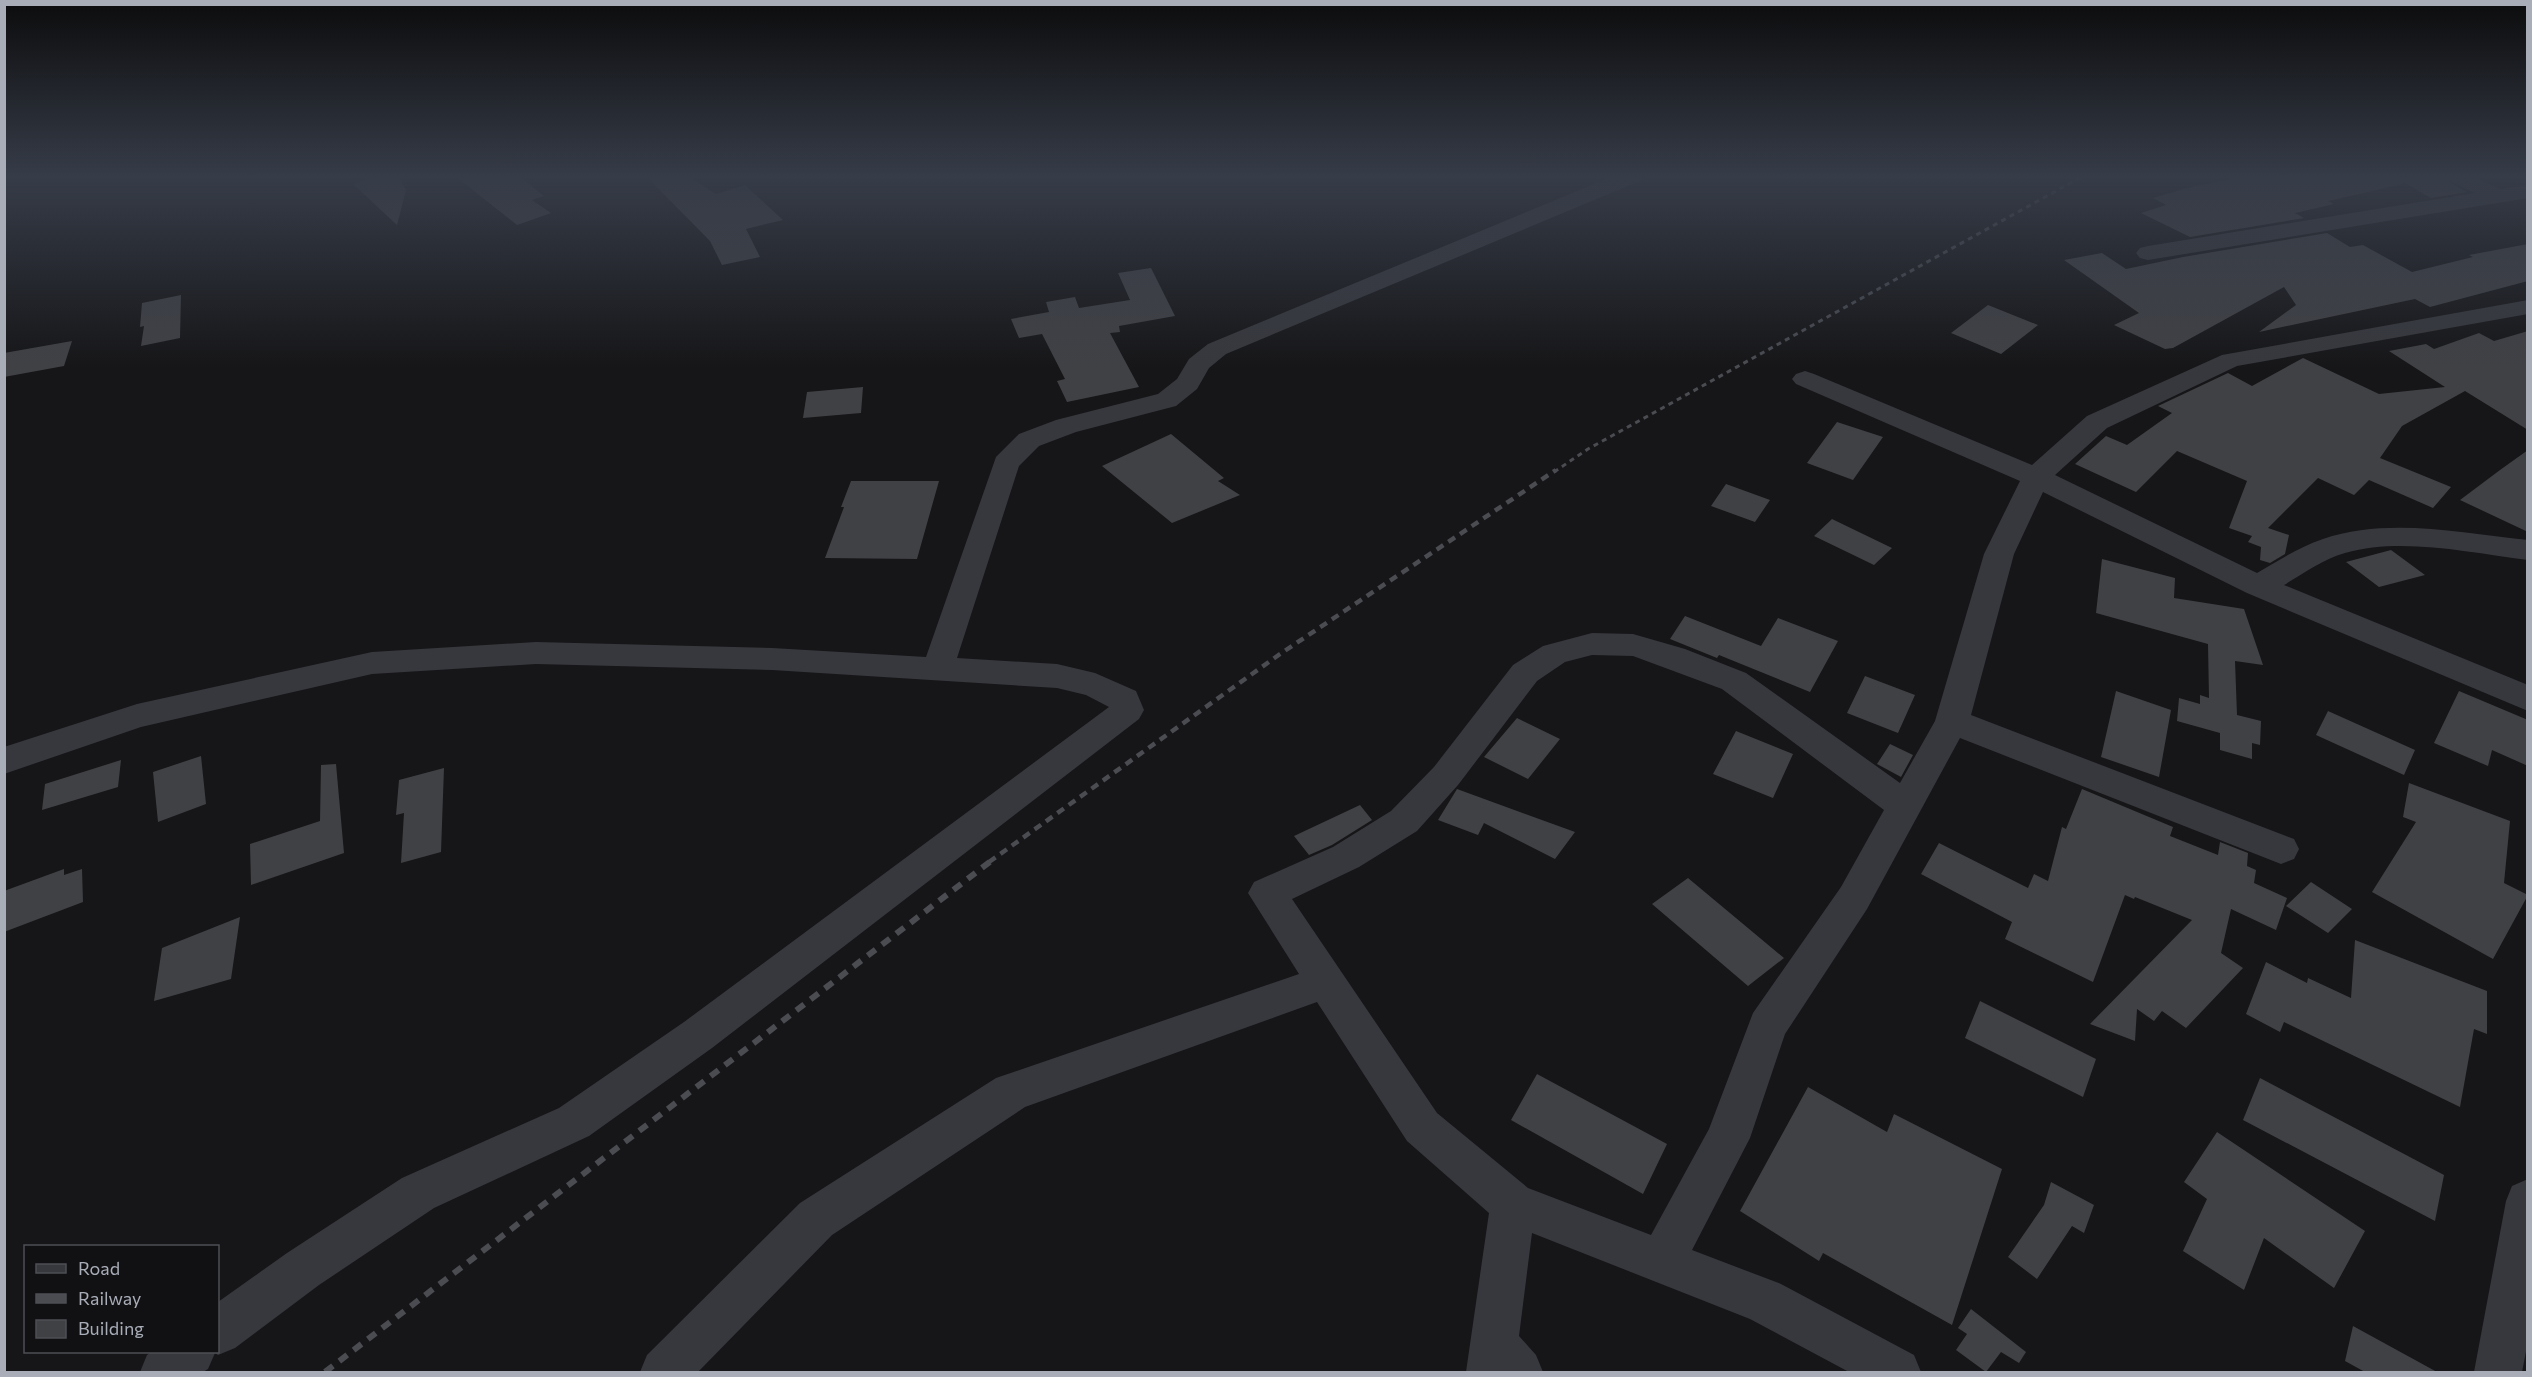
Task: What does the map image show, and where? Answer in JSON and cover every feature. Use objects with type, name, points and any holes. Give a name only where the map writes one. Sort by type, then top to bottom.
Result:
[{"type":"street","points":[[938,668],[1006,463],[1029,440],[1066,426],[1167,400],[1188,383],[1198,364],[1217,349],[1480,239]]},
{"type":"street","points":[[2148,253],[2232,239]]},
{"type":"street","points":[[1662,1262],[1728,1137],[1767,1026],[1854,898],[1952,721],[1999,554],[2036,477],[2097,422],[2179,382],[2231,360],[2528,307]]},
{"type":"street","points":[[1805,379],[2036,477],[2258,586],[2528,699]]},
{"type":"street","points":[[2258,586],[2338,544],[2371,538],[2408,538],[2528,550]]},
{"type":"street","points":[[1897,1372],[1764,1301],[1513,1204],[1422,1127],[1267,893],[1346,857],[1404,820],[1446,776],[1525,673],[1554,654],[1592,644],[1632,645],[1674,657],[1734,681],[1905,806]]},
{"type":"street","points":[[4,761],[137,716],[372,663],[536,652],[772,659],[1058,676],[1095,685],[1124,700],[1127,710],[698,1035],[574,1122],[418,1192],[303,1269],[219,1330]]},
{"type":"street","points":[[1952,721],[2281,849]]},
{"type":"street","points":[[664,1372],[816,1219],[1011,1092],[1326,982]]},
{"type":"street","points":[[2498,1372],[2528,1201]]},
{"type":"street","points":[[1501,1363],[1513,1204]]},
{"type":"street","points":[[164,1372],[190,1353]]},
{"type":"building","points":[[708,239],[751,239],[760,257],[722,265]]},
{"type":"building","points":[[2289,239],[2337,239],[2350,247],[2363,245],[2412,272],[2473,257],[2469,255],[2528,244],[2528,281],[2430,307],[2415,299],[2259,332],[2296,305],[2284,287],[2173,348],[2165,349],[2114,325],[2139,313],[2064,260],[2102,253],[2126,269]]},
{"type":"building","points":[[1151,268],[1175,316],[1119,326],[1120,332],[1110,333],[1139,387],[1067,402],[1057,381],[1065,379],[1042,334],[1019,338],[1011,319],[1049,312],[1046,302],[1075,297],[1079,308],[1130,300],[1118,273]]},
{"type":"building","points":[[181,295],[180,338],[141,346],[144,326],[140,327],[142,303]]},
{"type":"building","points":[[1988,305],[2038,325],[2001,354],[1951,333]]},
{"type":"building","points":[[2528,331],[2528,430],[2465,391],[2402,426],[2380,458],[2451,487],[2433,508],[2369,480],[2354,495],[2318,478],[2268,528],[2289,535],[2285,554],[2270,563],[2260,560],[2261,547],[2248,542],[2252,536],[2229,528],[2247,481],[2177,451],[2136,492],[2075,464],[2106,436],[2127,445],[2172,413],[2158,406],[2228,373],[2252,386],[2303,358],[2379,394],[2445,387],[2389,351],[2426,344],[2434,349],[2479,333],[2494,341]]},
{"type":"building","points":[[72,341],[64,366],[4,377],[4,353]]},
{"type":"building","points":[[863,387],[861,413],[803,418],[807,392]]},
{"type":"building","points":[[1837,422],[1883,437],[1853,480],[1807,463]]},
{"type":"building","points":[[1171,434],[1224,478],[1218,481],[1240,495],[1172,523],[1102,466]]},
{"type":"building","points":[[2528,450],[2528,532],[2460,500],[2500,470]]},
{"type":"building","points":[[851,481],[939,481],[917,559],[825,558]]},
{"type":"building","points":[[1726,484],[1770,500],[1755,522],[1711,506]]},
{"type":"building","points":[[1832,519],[1892,548],[1874,565],[1814,536]]},
{"type":"building","points":[[2391,550],[2425,575],[2379,587],[2346,562]]},
{"type":"building","points":[[2102,559],[2175,578],[2174,598],[2244,609],[2263,665],[2235,661],[2237,715],[2261,721],[2260,745],[2252,743],[2252,759],[2220,750],[2220,733],[2177,721],[2179,698],[2200,704],[2200,695],[2209,698],[2208,644],[2096,613]]},
{"type":"building","points":[[1685,616],[1761,646],[1778,618],[1838,641],[1810,692],[1719,655],[1717,658],[1670,639]]},
{"type":"building","points":[[1865,676],[1915,695],[1898,733],[1847,713]]},
{"type":"building","points":[[2116,691],[2171,710],[2159,777],[2101,757]]},
{"type":"building","points":[[2459,691],[2528,720],[2528,766],[2492,750],[2488,766],[2434,743]]},
{"type":"building","points":[[2328,711],[2415,750],[2404,775],[2316,735]]},
{"type":"building","points":[[1517,718],[1560,739],[1528,779],[1484,757]]},
{"type":"building","points":[[1736,731],[1793,754],[1773,798],[1713,774]]},
{"type":"building","points":[[1890,744],[1913,755],[1901,777],[1877,764]]},
{"type":"building","points":[[201,756],[206,804],[158,822],[153,772]]},
{"type":"building","points":[[121,760],[118,787],[42,810],[45,784]]},
{"type":"building","points":[[336,764],[344,853],[251,885],[250,844],[320,821],[321,765]]},
{"type":"building","points":[[444,768],[441,852],[401,863],[404,813],[396,815],[399,780]]},
{"type":"building","points":[[2409,783],[2510,821],[2504,883],[2528,895],[2493,959],[2372,892],[2416,822],[2403,817]]},
{"type":"building","points":[[1457,789],[1575,832],[1555,859],[1484,823],[1478,835],[1438,820]]},
{"type":"building","points":[[2082,789],[2173,827],[2170,836],[2218,855],[2220,842],[2248,853],[2247,866],[2256,870],[2254,883],[2287,898],[2276,930],[2231,909],[2221,953],[2243,968],[2186,1028],[2162,1011],[2154,1021],[2137,1009],[2135,1041],[2090,1024],[2192,920],[2125,895],[2093,982],[2005,939],[2012,922],[1921,874],[1939,843],[2028,888],[2034,874],[2048,881],[2062,827],[2066,829]]},
{"type":"building","points":[[1360,805],[1372,820],[1332,845],[1309,855],[1294,836]]},
{"type":"building","points":[[64,869],[64,875],[82,869],[83,902],[4,932],[4,891]]},
{"type":"building","points":[[1688,878],[1784,958],[1748,986],[1652,904]]},
{"type":"building","points":[[2311,882],[2352,909],[2328,933],[2286,906]]},
{"type":"building","points":[[240,917],[231,979],[154,1001],[162,948]]},
{"type":"building","points":[[2355,940],[2487,991],[2487,1034],[2474,1029],[2460,1107],[2284,1022],[2280,1032],[2246,1014],[2266,962],[2307,983],[2308,978],[2351,998]]},
{"type":"building","points":[[1980,1001],[2096,1059],[2083,1097],[1965,1038]]},
{"type":"building","points":[[1537,1074],[1667,1144],[1643,1194],[1511,1120]]},
{"type":"building","points":[[2260,1078],[2444,1175],[2435,1221],[2243,1120]]},
{"type":"building","points":[[1808,1087],[1887,1132],[1894,1114],[2002,1169],[1952,1325],[1823,1253],[1819,1261],[1740,1211]]},
{"type":"building","points":[[2217,1132],[2365,1231],[2334,1288],[2264,1238],[2244,1290],[2183,1251],[2207,1199],[2184,1182]]},
{"type":"building","points":[[2051,1182],[2094,1205],[2084,1233],[2072,1226],[2037,1279],[2008,1257],[2044,1205]]},
{"type":"building","points":[[1971,1309],[2026,1352],[2019,1363],[2001,1352],[1986,1372],[1956,1350],[1967,1334],[1958,1328]]},
{"type":"building","points":[[2353,1326],[2437,1372],[2365,1372],[2345,1361]]},
{"type":"railway","points":[[1554,472],[1588,449],[1968,239]]},
{"type":"railway","points":[[989,862],[1280,654],[1556,470]]},
{"type":"railway","points":[[325,1372],[991,861]]}]
